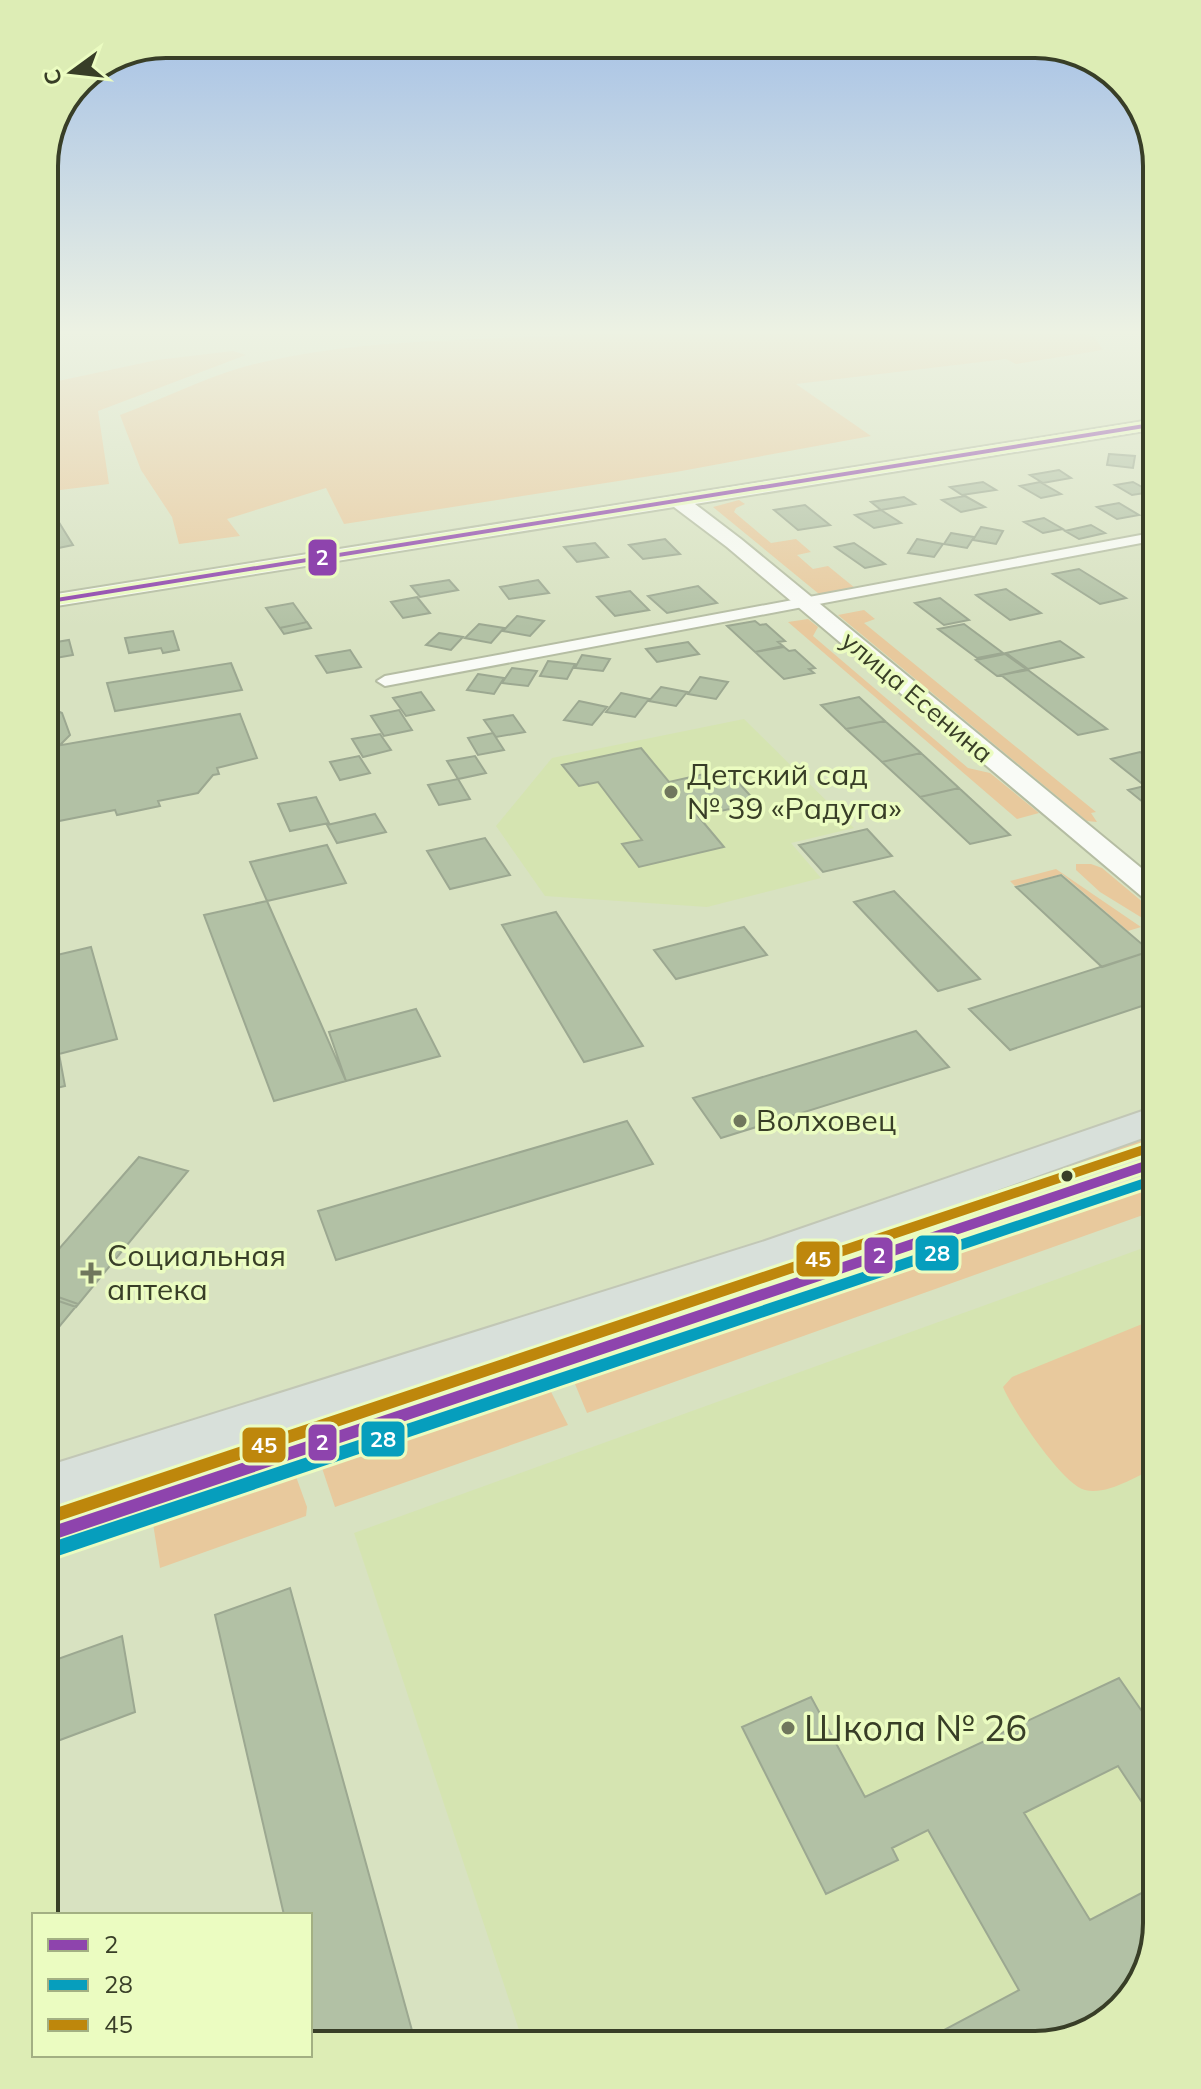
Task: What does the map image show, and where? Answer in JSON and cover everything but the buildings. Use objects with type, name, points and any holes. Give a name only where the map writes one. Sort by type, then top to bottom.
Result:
[{"type":"main road","points":[[677,500],[708,490],[1058,431]]},
{"type":"main road","points":[[58,600],[1111,431]]},
{"type":"main road","name":"улица Есенина","points":[[677,500],[1143,883]]},
{"type":"main road","points":[[58,1484],[779,1252],[1143,1124]]},
{"type":"main road","points":[[58,1531],[1143,1167]]},
{"type":"street","points":[[385,681],[1143,539]]},
{"type":"shaded area","points":[[58,431],[101,431],[109,484],[58,490]]},
{"type":"shaded area","points":[[126,431],[864,431],[871,436],[676,472],[344,524],[326,488],[227,519],[240,536],[179,544],[172,517],[141,470]]},
{"type":"shaded area","points":[[739,500],[745,504],[734,512],[771,543],[796,539],[811,552],[797,555],[813,569],[828,566],[855,588],[819,594],[713,507]]},
{"type":"shaded area","points":[[864,610],[875,619],[864,623],[1096,812],[1091,813],[1097,822],[1087,821],[838,615]]},
{"type":"shaded area","points":[[808,619],[818,627],[813,636],[968,768],[990,773],[1039,813],[1017,819],[788,622]]},
{"type":"shaded area","name":"Детский сад № 39 «Радуга»","points":[[744,719],[854,828],[791,843],[821,878],[707,907],[545,896],[496,826],[552,758]]},
{"type":"shaded area","points":[[1076,864],[1102,868],[1143,902],[1143,918],[1100,892],[1076,870]]},
{"type":"shaded area","points":[[1056,869],[1141,927],[1128,931],[1062,874],[1015,886],[1010,881]]},
{"type":"shaded area","points":[[1143,1137],[1143,1145],[404,1394],[400,1386]]},
{"type":"shaded area","points":[[1143,1187],[1143,1215],[587,1413],[570,1372],[971,1240],[1081,1209]]},
{"type":"shaded area","name":"Школа № 26","points":[[1143,1248],[1143,1922],[1139,1952],[1101,2009],[1082,2020],[1049,2030],[519,2031],[354,1533]]},
{"type":"shaded area","points":[[1143,1324],[1143,1474],[1103,1490],[1085,1490],[1075,1485],[1051,1461],[1016,1412],[1003,1387],[1012,1377]]},
{"type":"shaded area","points":[[546,1382],[568,1425],[335,1507],[319,1459]]},
{"type":"shaded area","points":[[346,1405],[350,1416],[58,1514],[58,1501]]},
{"type":"shaded area","points":[[294,1471],[307,1507],[306,1516],[160,1568],[152,1517]]},
{"type":"transit line","name":"2","points":[[58,600],[1110,431]]},
{"type":"transit line","name":"45","points":[[58,1514],[1143,1150]]},
{"type":"transit line","name":"2","points":[[58,1531],[1143,1167]]},
{"type":"transit line","name":"28","points":[[58,1548],[1143,1184]]},
{"type":"place","name":"Детский сад № 39 «Радуга»","points":[[671,792]]},
{"type":"place","name":"Волховец","points":[[740,1121]]},
{"type":"place","name":"Социальная аптека","points":[[91,1273]]},
{"type":"place","name":"Школа № 26","points":[[788,1728]]}]
